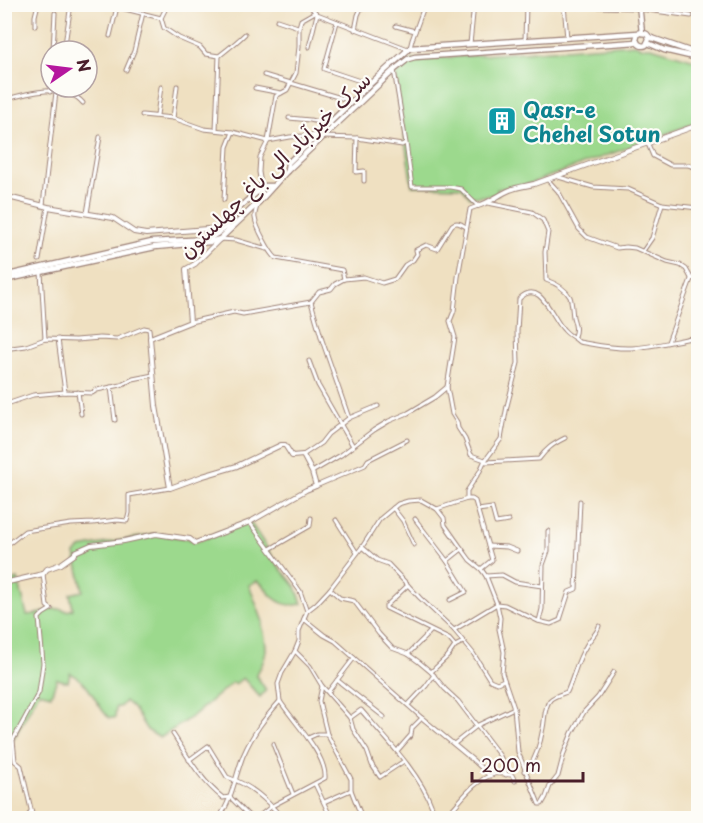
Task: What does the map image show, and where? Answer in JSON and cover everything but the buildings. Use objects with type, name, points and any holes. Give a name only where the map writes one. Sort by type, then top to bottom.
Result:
[{"type":"main road","points":[[637,42],[640,33],[640,7]]},
{"type":"main road","points":[[287,171],[288,163],[317,135],[332,125],[352,101],[409,49],[640,33],[647,34],[649,40],[664,50],[699,58]]},
{"type":"main road","points":[[649,40],[699,54]]},
{"type":"main road","name":"سرک خیرآباد الی باغ چهلستون","points":[[220,239],[324,137],[332,125],[408,59],[637,42],[642,46],[649,40]]},
{"type":"main road","points":[[4,280],[152,242],[209,239],[227,227],[240,207],[261,188],[273,186]]},
{"type":"main road","points":[[4,276],[154,247],[220,239]]},
{"type":"street","points":[[35,26],[38,4]]},
{"type":"street","points":[[66,39],[71,4]]},
{"type":"street","points":[[168,4],[162,18],[164,28],[179,38],[200,47],[206,54],[219,56]]},
{"type":"street","points":[[308,4],[316,13],[409,49],[425,5],[443,9]]},
{"type":"street","points":[[355,30],[363,4]]},
{"type":"street","points":[[470,44],[474,4]]},
{"type":"street","points":[[525,40],[526,4]]},
{"type":"street","points":[[564,5],[567,38]]},
{"type":"street","points":[[110,36],[116,6],[162,18]]},
{"type":"street","points":[[574,6],[640,7],[691,16]]},
{"type":"street","points":[[54,39],[56,13]]},
{"type":"street","points":[[126,70],[134,51],[142,13]]},
{"type":"street","points":[[316,13],[302,20],[299,27],[296,73],[287,90],[276,96],[268,141],[260,158],[261,199],[255,218],[267,249],[276,258],[342,270],[345,279]]},
{"type":"street","points":[[309,47],[316,13]]},
{"type":"street","points":[[277,20],[299,27]]},
{"type":"street","points":[[337,22],[324,69],[370,84]]},
{"type":"street","points":[[396,26],[416,31]]},
{"type":"street","points":[[216,130],[219,56],[230,46],[236,44],[245,34]]},
{"type":"street","points":[[394,70],[412,187],[461,189],[478,206]]},
{"type":"street","points":[[264,75],[352,101]]},
{"type":"street","points":[[173,118],[177,86]]},
{"type":"street","points":[[157,115],[161,87]]},
{"type":"street","points":[[255,88],[282,93]]},
{"type":"street","points":[[4,100],[39,91]]},
{"type":"street","points":[[39,260],[55,99]]},
{"type":"street","points":[[81,99],[83,103]]},
{"type":"street","points":[[142,115],[173,118],[204,129],[233,132],[268,141],[317,135],[402,145],[406,143]]},
{"type":"street","points":[[289,118],[332,125]]},
{"type":"street","points":[[565,438],[548,448],[538,459],[485,461],[471,455],[452,414],[447,387],[455,337],[450,321],[454,311],[470,209],[488,203],[513,189],[534,184],[699,125]]},
{"type":"street","points":[[224,200],[227,147],[233,132]]},
{"type":"street","points":[[87,213],[100,137]]},
{"type":"street","points":[[357,138],[356,172],[364,171],[364,181]]},
{"type":"street","points":[[648,144],[653,156],[665,163],[699,168]]},
{"type":"street","points":[[555,176],[593,187],[628,189],[662,204],[699,208]]},
{"type":"street","points":[[547,179],[558,191],[579,230],[586,237],[617,248],[635,248],[680,265],[695,279]]},
{"type":"street","points":[[4,196],[113,218],[134,232],[146,234],[211,229],[218,234]]},
{"type":"street","points":[[488,203],[532,212],[543,220],[548,232],[545,252],[546,280],[560,286],[569,295],[576,329],[574,336]]},
{"type":"street","points":[[643,251],[652,238],[662,204]]},
{"type":"street","points":[[150,338],[190,322],[234,312],[243,314],[311,302],[319,292],[331,289],[345,279],[364,277],[382,283],[395,279],[405,264],[413,260],[417,254],[416,250],[426,245],[437,249],[454,223],[466,227]]},
{"type":"street","points":[[220,239],[236,240],[267,249]]},
{"type":"street","name":"سرک خیرآباد الی باغ چهلستون","points":[[190,322],[186,269],[195,264],[220,239]]},
{"type":"street","points":[[668,342],[699,268]]},
{"type":"street","points":[[42,272],[45,339]]},
{"type":"street","points":[[467,499],[467,491],[494,447],[501,440],[518,363],[519,299],[527,294],[537,294],[545,302],[563,330],[579,342],[609,348],[634,348],[699,337]]},
{"type":"street","points":[[311,302],[349,418]]},
{"type":"street","points":[[4,349],[26,346],[45,339],[117,339],[144,328],[149,329],[156,406],[170,488]]},
{"type":"street","points":[[58,339],[65,392]]},
{"type":"street","points":[[309,361],[318,385],[352,446]]},
{"type":"street","points":[[4,405],[33,395],[65,392],[92,393],[121,385],[133,379],[153,375]]},
{"type":"street","points":[[111,387],[115,420]]},
{"type":"street","points":[[312,472],[341,455],[374,430],[408,414],[447,387]]},
{"type":"street","points":[[78,392],[81,414]]},
{"type":"street","points":[[4,543],[11,542],[25,531],[71,524],[127,521],[129,495],[170,488],[237,466],[281,445],[285,445],[292,456],[303,454],[321,443],[328,434],[349,418],[378,406]]},
{"type":"street","points":[[4,583],[43,574],[47,569],[61,564],[75,552],[91,545],[156,534],[190,539],[195,543],[250,522],[306,490],[364,465],[368,460],[407,440]]},
{"type":"street","points":[[303,454],[316,486]]},
{"type":"street","points":[[437,509],[467,499],[475,501],[492,560],[482,569]]},
{"type":"street","points":[[257,819],[272,806],[325,778],[326,773],[308,738],[280,701],[278,684],[299,641],[299,631],[307,611],[330,589],[380,519],[398,504],[421,500],[437,509],[470,560],[482,569],[486,576],[500,618],[499,629],[504,652],[502,673],[514,708],[518,752],[539,804],[542,804],[550,786],[558,776],[572,733],[584,712],[598,697],[614,672]]},
{"type":"street","points":[[454,630],[497,604],[505,605],[538,621],[551,624],[560,620],[570,592],[576,589],[580,501]]},
{"type":"street","points":[[393,508],[403,520],[414,545]]},
{"type":"street","points":[[478,510],[492,508],[496,523],[509,521]]},
{"type":"street","points":[[270,549],[309,526],[311,518]]},
{"type":"street","points":[[415,519],[447,561],[466,592],[450,600]]},
{"type":"street","points":[[336,520],[357,553]]},
{"type":"street","points":[[250,522],[300,591],[307,611]]},
{"type":"street","points":[[538,621],[542,609],[543,565],[548,551],[548,531]]},
{"type":"street","points":[[488,546],[507,547],[517,551]]},
{"type":"street","points":[[362,547],[377,560],[388,564],[454,630],[490,680],[497,682],[504,680]]},
{"type":"street","points":[[447,561],[462,549]]},
{"type":"street","points":[[33,819],[21,766],[15,761],[13,740],[39,692],[43,663],[39,618],[51,609],[47,606],[43,574]]},
{"type":"street","points":[[486,576],[502,575],[515,582],[543,586]]},
{"type":"street","points":[[408,585],[386,608],[449,639],[455,646]]},
{"type":"street","points":[[330,589],[340,598],[354,601],[392,648],[408,654],[432,674],[458,701],[500,756],[507,775]]},
{"type":"street","points":[[304,619],[335,640],[490,776]]},
{"type":"street","points":[[525,771],[530,767],[534,758],[550,700],[567,692],[574,669],[599,626]]},
{"type":"street","points":[[408,654],[431,631]]},
{"type":"street","points":[[408,705],[455,646],[464,642]]},
{"type":"street","points":[[295,651],[310,666],[322,686],[350,718],[353,729],[380,777],[404,761]]},
{"type":"street","points":[[328,692],[354,658]]},
{"type":"street","points":[[337,680],[384,717]]},
{"type":"street","points":[[322,686],[319,701],[327,734],[351,779],[351,790],[362,819]]},
{"type":"street","points":[[219,819],[225,810],[243,758],[258,727],[280,701]]},
{"type":"street","points":[[453,744],[478,725],[514,708]]},
{"type":"street","points":[[350,718],[361,710],[404,761],[424,790],[432,807]]},
{"type":"street","points":[[397,752],[422,717]]},
{"type":"street","points":[[173,734],[209,787],[223,798],[230,797]]},
{"type":"street","points":[[308,738],[317,734],[327,734]]},
{"type":"street","points":[[273,744],[293,794]]},
{"type":"street","points":[[189,760],[208,746],[228,777],[255,790],[282,819]]},
{"type":"street","points":[[444,819],[466,792],[490,776],[501,773],[512,775],[516,781]]},
{"type":"street","points":[[315,784],[331,819]]},
{"type":"street","points":[[324,802],[351,790]]},
{"type":"street","points":[[230,797],[250,819]]},
{"type":"street","points":[[27,819],[31,811]]},
{"type":"green space","points":[[635,44],[698,61],[698,122],[523,186],[497,189],[498,195],[470,197],[462,187],[412,186],[395,75],[412,60]]},
{"type":"green space","points":[[250,522],[280,568],[296,587],[302,604],[291,605],[280,602],[257,581],[249,585],[263,622],[266,646],[263,663],[256,675],[266,690],[260,697],[243,678],[235,684],[233,682],[194,715],[160,738],[147,730],[133,708],[125,701],[120,707],[116,707],[115,718],[109,718],[84,683],[70,673],[68,682],[57,679],[51,695],[39,692],[13,740],[5,726],[5,583],[18,579],[27,615],[51,609],[67,611],[73,609],[70,594],[83,591],[75,554],[80,548],[156,534],[190,539],[195,542]]},
{"type":"place","name":"Qasr-e Chehel Sotun","points":[[502,121]]}]
